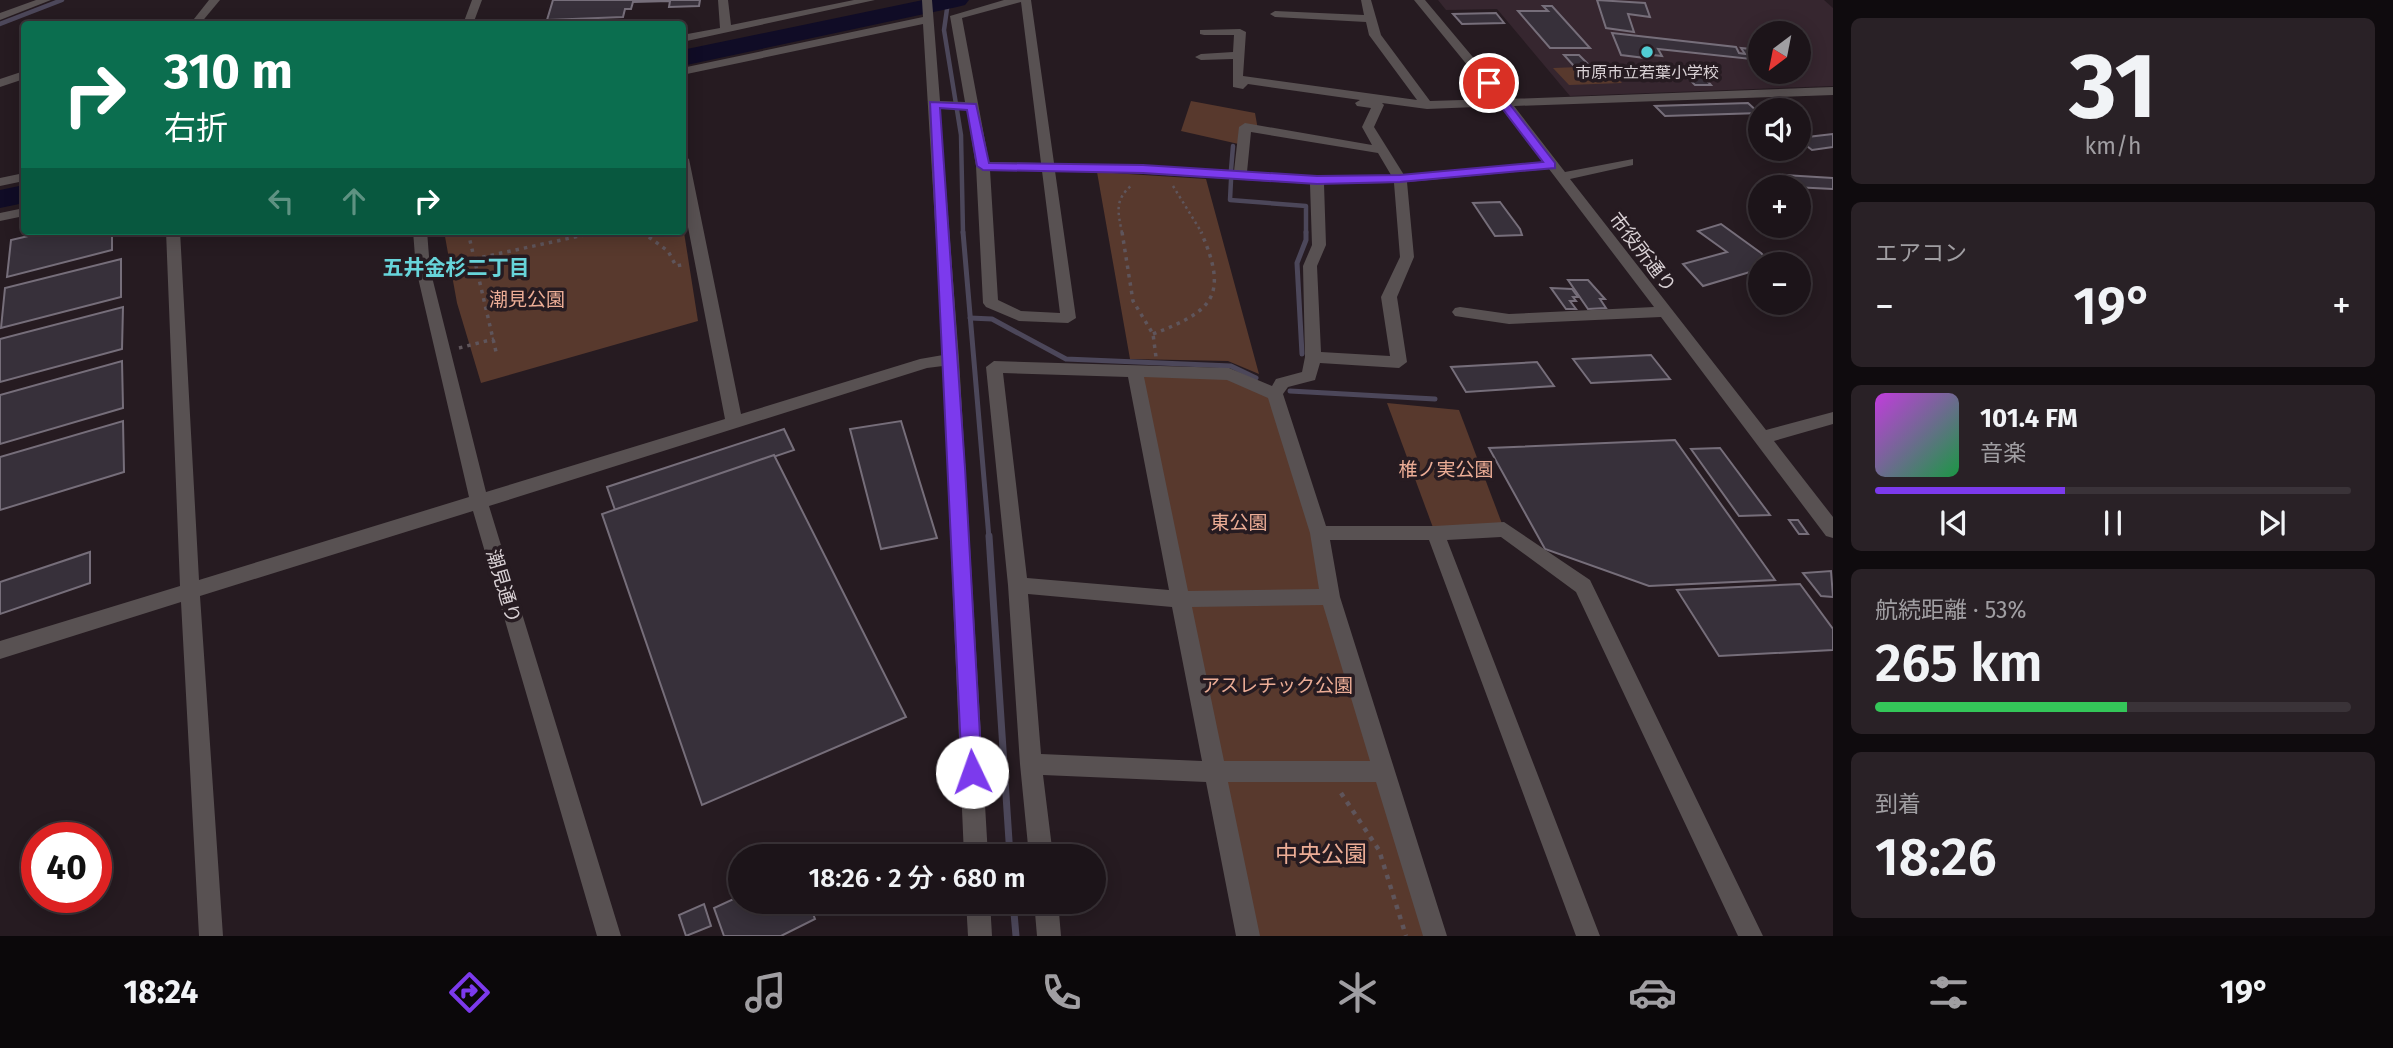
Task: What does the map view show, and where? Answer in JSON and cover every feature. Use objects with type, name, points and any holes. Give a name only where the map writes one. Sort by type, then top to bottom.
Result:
[{"type":"street","points":[[0,17],[46,0]]},
{"type":"street","points":[[198,21],[215,0]]},
{"type":"street","points":[[469,21],[477,0]]},
{"type":"street","points":[[723,0],[726,29]]},
{"type":"street","points":[[686,38],[870,0]]},
{"type":"street","points":[[927,0],[926,20],[951,359],[975,844]]},
{"type":"street","points":[[1017,0],[956,16],[983,166],[991,303],[1019,316],[1068,318],[1026,0]]},
{"type":"street","points":[[1366,0],[1375,35],[1427,105]]},
{"type":"street","name":"市役所通り","points":[[1419,0],[1506,104],[1833,531]]},
{"type":"street","points":[[1275,14],[1371,19]]},
{"type":"street","points":[[686,71],[926,20]]},
{"type":"street","points":[[1204,32],[1240,32],[1237,84],[1378,105],[1368,127],[1400,179],[1407,257],[1389,297],[1399,362],[1313,357]]},
{"type":"street","points":[[1201,57],[1238,54]]},
{"type":"street","points":[[0,83],[21,76]]},
{"type":"street","points":[[1237,79],[1427,105],[1833,91]]},
{"type":"street","points":[[934,105],[972,106]]},
{"type":"street","points":[[1240,176],[1245,127],[1382,150]]},
{"type":"street","points":[[983,166],[1143,169],[1317,180],[1400,179],[1556,171],[1628,162]]},
{"type":"street","points":[[686,177],[705,262],[734,422]]},
{"type":"street","points":[[0,182],[21,178]]},
{"type":"street","points":[[1275,394],[1282,383],[1309,376],[1313,357],[1310,266],[1319,245],[1317,180]]},
{"type":"street","points":[[0,217],[21,213]]},
{"type":"street","points":[[173,235],[190,590],[211,936]]},
{"type":"street","name":"潮見通り","points":[[420,235],[423,269],[479,501],[609,936]]},
{"type":"street","points":[[1460,312],[1509,319],[1666,312]]},
{"type":"street","points":[[0,650],[926,363],[951,359]]},
{"type":"street","points":[[1040,844],[1018,585],[994,367],[1229,374],[1275,394],[1319,533],[1330,597],[1435,936]]},
{"type":"street","points":[[1135,372],[1248,936]]},
{"type":"street","points":[[1762,438],[1833,418]]},
{"type":"street","points":[[1319,533],[1435,533],[1504,529],[1583,586],[1751,936]]},
{"type":"street","points":[[1435,533],[1588,936]]},
{"type":"street","points":[[1018,585],[1179,599],[1330,597]]},
{"type":"street","points":[[1031,764],[1216,772],[1386,771]]},
{"type":"street","points":[[979,914],[980,936]]},
{"type":"street","points":[[1047,914],[1049,936]]},
{"type":"path","points":[[1137,182],[1122,193],[1117,204],[1133,301],[1153,334],[1155,351]]},
{"type":"path","points":[[1153,334],[1186,321],[1206,308],[1215,281],[1205,243],[1187,203],[1172,185],[1167,183]]},
{"type":"path","points":[[469,235],[497,355]]},
{"type":"path","points":[[474,259],[583,235]]},
{"type":"path","points":[[646,235],[668,251],[676,266],[705,262]]},
{"type":"path","points":[[443,351],[494,339]]},
{"type":"path","points":[[1330,771],[1341,794],[1379,850],[1406,936]]},
{"type":"shaded area","name":"市原市立若葉小学校","points":[[1438,0],[1824,0],[1833,8],[1833,86],[1570,96],[1497,9],[1446,10]]},
{"type":"green space","points":[[1605,66],[1622,83],[1569,85],[1553,68]]},
{"type":"green space","points":[[1191,101],[1255,113],[1258,130],[1245,128],[1243,145],[1181,131]]},
{"type":"green space","points":[[1097,172],[1206,179],[1259,374],[1228,361],[1130,359]]},
{"type":"green space","name":"潮見公園","points":[[445,235],[684,235],[698,321],[481,383],[457,303]]},
{"type":"green space","points":[[1135,372],[1229,374],[1275,394],[1435,936],[1248,936]]},
{"type":"green space","name":"椎ノ実公園","points":[[1387,403],[1459,410],[1504,529],[1435,533]]},
{"type":"building","points":[[553,0],[700,0],[699,6],[669,7],[670,1],[633,2],[631,9],[625,9],[623,17],[547,20]]},
{"type":"building","points":[[1597,0],[1645,3],[1650,17],[1628,14],[1634,32],[1606,28]]},
{"type":"building","points":[[1543,6],[1552,6],[1590,48],[1550,48],[1518,11],[1548,11]]},
{"type":"building","points":[[1496,13],[1504,23],[1462,24],[1453,14]]},
{"type":"building","points":[[1612,33],[1736,47],[1739,53],[1745,54],[1741,48],[1748,49],[1748,59],[1658,49],[1662,56],[1643,54],[1645,58],[1621,55]]},
{"type":"building","points":[[1564,55],[1579,55],[1589,65],[1573,65]]},
{"type":"building","points":[[1687,77],[1704,77],[1711,85],[1695,85]]},
{"type":"building","points":[[1748,103],[1748,113],[1665,116],[1655,106]]},
{"type":"building","points":[[1833,134],[1833,147],[1812,150],[1811,137]]},
{"type":"building","points":[[1811,177],[1833,178],[1833,189],[1811,188]]},
{"type":"building","points":[[1500,202],[1522,235],[1495,236],[1473,203]]},
{"type":"building","points":[[1721,224],[1760,252],[1748,252],[1748,273],[1703,286],[1683,264],[1727,252],[1698,231]]},
{"type":"building","points":[[33,235],[112,235],[112,250],[7,277],[11,240]]},
{"type":"building","points":[[121,259],[121,297],[1,328],[5,288]]},
{"type":"building","points":[[1568,280],[1588,280],[1605,299],[1600,299],[1606,308],[1588,309]]},
{"type":"building","points":[[1551,288],[1572,289],[1578,297],[1573,297],[1576,301],[1570,301],[1576,309],[1566,309]]},
{"type":"building","points":[[123,307],[122,349],[0,382],[0,339]]},
{"type":"building","points":[[1651,355],[1670,379],[1591,383],[1573,359]]},
{"type":"building","points":[[122,361],[123,408],[0,444],[0,395]]},
{"type":"building","points":[[1537,362],[1554,386],[1466,392],[1451,367]]},
{"type":"building","points":[[123,421],[124,472],[0,510],[0,457]]},
{"type":"building","points":[[901,421],[937,538],[881,549],[850,429]]},
{"type":"building","points":[[784,429],[794,450],[615,510],[607,487]]},
{"type":"building","points":[[1675,440],[1775,580],[1649,586],[1545,549],[1489,448]]},
{"type":"building","points":[[1720,448],[1770,515],[1739,516],[1691,449]]},
{"type":"building","points":[[774,455],[906,717],[702,805],[602,514]]},
{"type":"building","points":[[1789,520],[1798,520],[1808,534],[1799,534]]},
{"type":"building","points":[[90,552],[90,583],[0,614],[0,582]]},
{"type":"building","points":[[1831,571],[1833,597],[1821,596],[1803,573]]},
{"type":"building","points":[[1800,584],[1833,629],[1833,650],[1719,656],[1677,590]]},
{"type":"building","points":[[728,902],[728,914],[813,914],[815,919],[781,936],[724,936],[714,908]]},
{"type":"building","points":[[704,904],[711,926],[686,936],[679,915]]},
{"type":"waterway","points":[[0,24],[62,0]]},
{"type":"waterway","points":[[686,57],[957,0]]},
{"type":"waterway","points":[[948,2],[944,30],[961,135],[963,233]]},
{"type":"waterway","points":[[1231,170],[1233,146]]},
{"type":"waterway","points":[[1231,180],[1230,200],[1306,206],[1306,240],[1297,263],[1302,354]]},
{"type":"waterway","points":[[0,199],[21,195]]},
{"type":"waterway","points":[[963,232],[970,318]]},
{"type":"waterway","points":[[970,318],[992,319],[1066,359],[1231,366],[1256,378]]},
{"type":"waterway","points":[[970,318],[989,538]]},
{"type":"waterway","points":[[1290,391],[1435,399]]},
{"type":"waterway","points":[[989,536],[1009,844]]},
{"type":"waterway","points":[[1014,914],[1016,936]]},
{"type":"place","name":"市原市立若葉小学校","points":[[1647,52]]},
{"type":"district","name":"五井金杉二丁目","points":[[456,268]]},
{"type":"route","points":[[972,772],[957,468],[934,105],[972,106],[983,166],[1143,169],[1317,180],[1400,179],[1551,165],[1489,83]]},
{"type":"park label","name":"東公園","points":[[1239,522]]},
{"type":"park label","name":"アスレチック公園","points":[[1277,685]]},
{"type":"park label","name":"中央公園","points":[[1321,854]]}]
